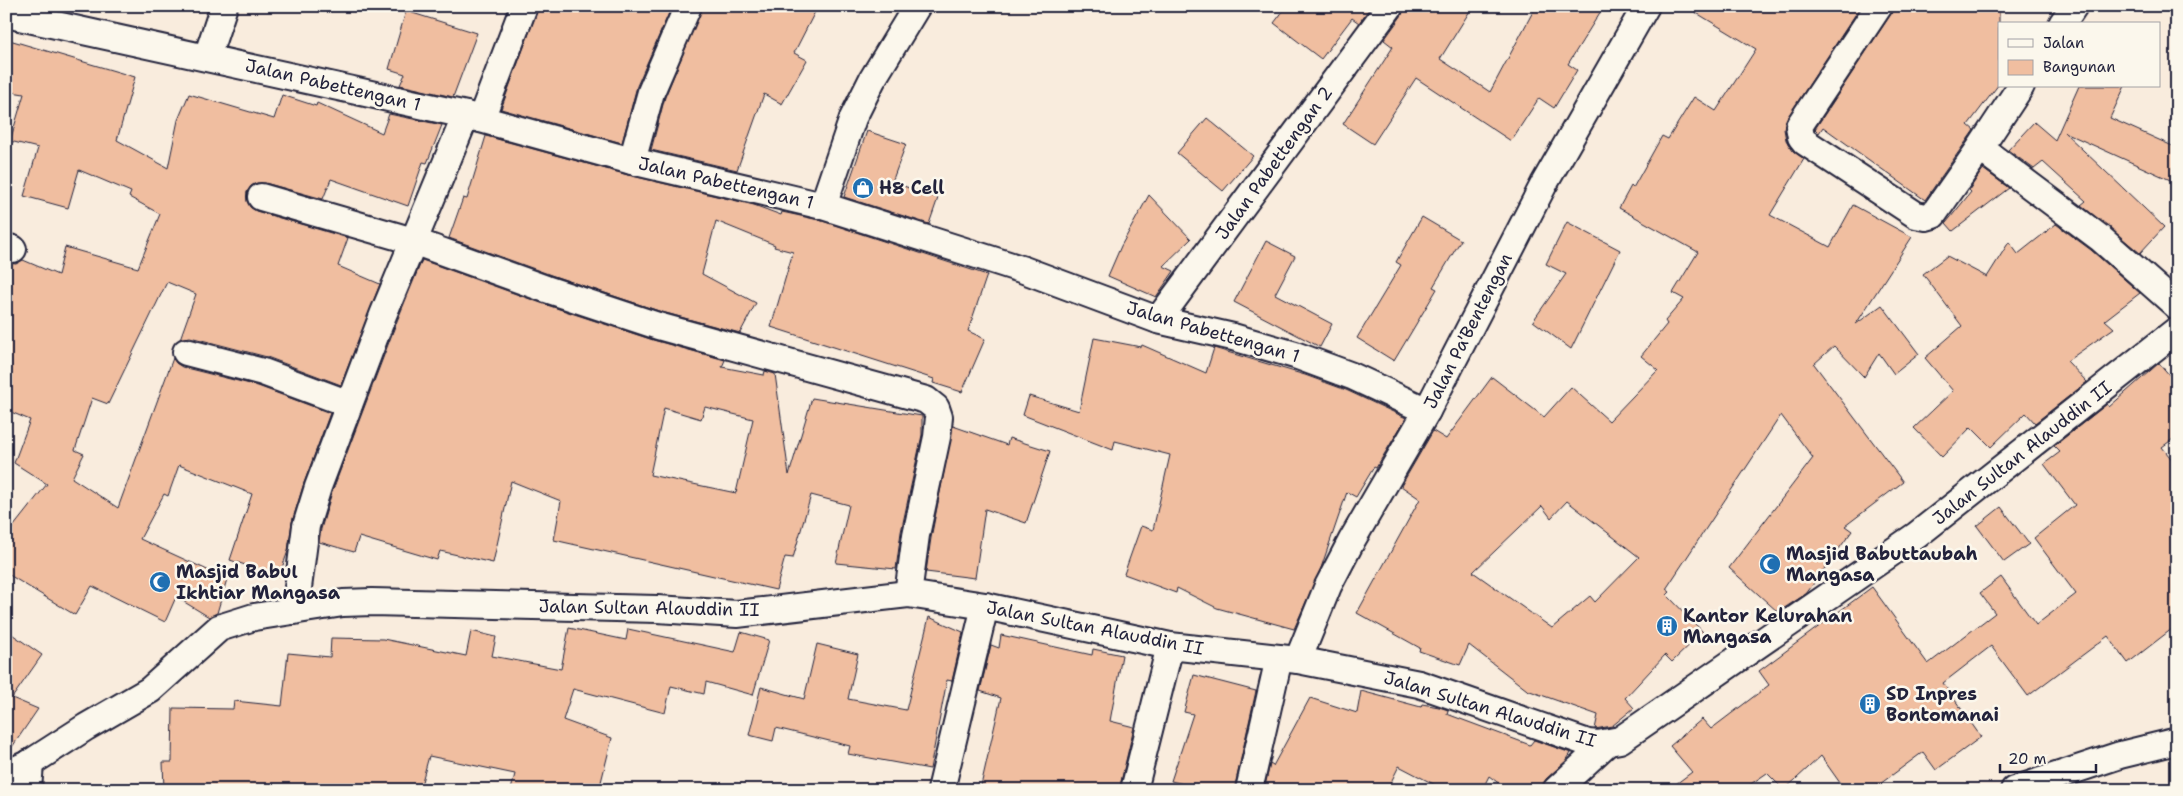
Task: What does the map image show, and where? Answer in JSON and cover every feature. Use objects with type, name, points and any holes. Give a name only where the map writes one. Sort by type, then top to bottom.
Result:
[{"type":"street","points":[[207,57],[224,6]]},
{"type":"street","points":[[295,611],[306,526],[349,404],[413,241],[474,117],[524,6]]},
{"type":"street","points":[[632,160],[651,92],[688,6]]},
{"type":"street","points":[[823,206],[857,111],[872,80],[917,6]]},
{"type":"street","name":"Jalan Pabettengan 2","points":[[1158,320],[1390,6]]},
{"type":"street","name":"Jalan Pa'Bentengan","points":[[1249,790],[1288,659],[1364,519],[1427,411],[1544,184],[1646,6]]},
{"type":"street","points":[[1879,6],[1799,126],[1801,137],[1805,142],[1916,215],[1926,217],[1933,215],[2020,88]]},
{"type":"street","points":[[2063,22],[2074,6]]},
{"type":"street","name":"Jalan Pabettengan 1","points":[[6,14],[474,117],[632,160],[823,206],[1024,270],[1158,320],[1243,340],[1295,355],[1352,376],[1427,411]]},
{"type":"street","points":[[1980,148],[2100,238],[2177,306]]},
{"type":"street","points":[[261,197],[413,241],[546,289],[658,326],[926,400],[932,404],[939,417],[937,437],[916,535],[908,594]]},
{"type":"street","name":"Jalan Sultan Alauddin II","points":[[6,774],[30,763],[86,727],[150,690],[219,628],[254,617],[343,604],[372,602],[657,609],[736,614],[908,594],[985,606],[1170,646],[1288,659],[1419,684],[1588,742],[1607,743],[1620,740],[1917,535],[2177,330]]},
{"type":"street","points":[[186,352],[262,372],[349,404]]},
{"type":"street","points":[[941,790],[985,606]]},
{"type":"street","points":[[1134,790],[1170,646]]},
{"type":"street","points":[[2014,790],[2120,755],[2177,741]]},
{"type":"street","points":[[1556,790],[1607,743]]},
{"type":"street","points":[[28,790],[30,763]]},
{"type":"building","points":[[539,6],[672,6],[637,86],[622,143],[501,109]]},
{"type":"building","points":[[703,6],[818,6],[794,53],[807,60],[782,104],[764,94],[737,170],[651,150],[665,97]]},
{"type":"building","points":[[1287,6],[1371,6],[1359,23],[1352,18],[1321,59],[1274,23]]},
{"type":"building","points":[[1405,6],[1473,6],[1440,59],[1490,92],[1536,6],[1604,6],[1568,64],[1577,70],[1554,108],[1539,98],[1511,141],[1416,78],[1373,144],[1343,124],[1393,47],[1384,40],[1402,15]]},
{"type":"building","points":[[1685,6],[1861,6],[1787,118],[1784,129],[1786,140],[1793,151],[1804,159],[1770,215],[1830,247],[1853,205],[1912,237],[1856,324],[1882,305],[1919,354],[1894,374],[1879,353],[1864,377],[1834,346],[1814,364],[1903,482],[1845,526],[1852,531],[1806,594],[1778,612],[1729,568],[1813,458],[1781,415],[1666,589],[1670,592],[1667,595],[1703,632],[1672,662],[1665,655],[1625,698],[1634,708],[1612,726],[1595,729],[1598,715],[1527,690],[1469,645],[1460,665],[1419,651],[1420,648],[1357,613],[1420,499],[1401,486],[1433,431],[1446,439],[1492,377],[1544,417],[1571,387],[1609,421],[1658,370],[1641,356],[1667,324],[1665,321],[1684,299],[1673,293],[1698,252],[1619,208],[1631,186],[1633,188],[1662,136],[1668,139],[1694,97],[1716,111],[1756,49]],"holes":[[[1567,501],[1639,557],[1595,602],[1590,596],[1552,628],[1473,572],[1542,506],[1551,518]]]},
{"type":"building","points":[[1894,6],[1999,6],[1998,85],[1968,125],[1974,130],[1925,200],[1823,127],[1819,133],[1815,129],[1891,14]]},
{"type":"building","points":[[406,11],[477,33],[453,97],[400,85],[405,74],[389,69]]},
{"type":"building","points":[[6,39],[135,77],[117,140],[168,168],[178,120],[189,94],[274,119],[282,95],[316,106],[317,103],[382,133],[389,114],[442,125],[427,163],[423,162],[408,206],[331,179],[323,199],[265,183],[257,183],[251,186],[247,192],[247,201],[250,207],[256,211],[348,238],[338,266],[380,284],[341,385],[267,357],[190,337],[180,339],[196,294],[167,282],[108,404],[92,398],[75,450],[84,454],[72,478],[118,508],[173,358],[182,367],[258,386],[330,413],[304,483],[292,522],[288,551],[279,576],[230,560],[252,494],[179,465],[168,496],[164,494],[140,539],[227,579],[217,613],[209,617],[176,597],[165,622],[92,586],[75,615],[6,573],[6,536],[47,484],[14,463],[30,420],[6,410],[6,263],[16,264],[23,260],[58,275],[65,247],[138,268],[160,214],[129,197],[131,192],[79,170],[68,208],[24,196],[38,148],[10,141],[24,94],[6,91]]},
{"type":"building","points":[[2078,88],[2124,88],[2110,118],[2177,148],[2177,183],[2064,132],[2164,227],[2140,253],[2081,205],[2086,201],[2043,162],[2034,169],[2008,150],[2034,122],[2055,140]]},
{"type":"building","points":[[1207,118],[1253,156],[1223,191],[1177,153]]},
{"type":"building","points":[[867,131],[906,144],[892,182],[938,198],[929,224],[844,197]]},
{"type":"building","points":[[486,136],[628,175],[754,205],[781,215],[782,212],[819,220],[987,275],[968,331],[985,339],[962,392],[933,383],[934,379],[771,327],[793,252],[774,247],[775,245],[716,221],[702,274],[756,303],[740,333],[662,312],[449,238],[463,198],[467,199]]},
{"type":"building","points":[[1983,169],[2009,188],[1953,231],[1946,223],[1971,192],[1969,190]]},
{"type":"building","points":[[1149,195],[1191,239],[1163,266],[1174,271],[1156,297],[1108,276],[1121,246]]},
{"type":"building","points":[[1422,217],[1461,240],[1433,287],[1437,289],[1394,361],[1357,338],[1401,265],[1396,262]]},
{"type":"building","points":[[1567,222],[1620,250],[1571,349],[1533,321],[1566,274],[1546,264]]},
{"type":"building","points":[[2056,224],[2091,250],[2140,293],[2105,320],[2114,328],[2067,361],[2087,382],[2035,423],[2026,413],[1991,447],[1971,427],[1942,457],[1914,428],[1953,391],[1925,358],[1962,326],[1923,274],[1947,256],[1987,277],[2009,242],[2018,254]]},
{"type":"building","points":[[1266,241],[1295,256],[1275,294],[1332,324],[1320,347],[1234,302]]},
{"type":"building","points":[[422,260],[541,303],[653,340],[725,360],[722,367],[764,375],[765,371],[775,374],[789,475],[812,398],[922,416],[922,435],[901,532],[896,569],[836,563],[849,505],[811,495],[793,558],[785,557],[776,590],[554,540],[561,501],[511,481],[493,563],[440,551],[437,560],[359,537],[354,552],[319,542],[332,492]],"holes":[[[705,407],[753,419],[736,493],[650,475],[664,408],[701,419]]]},
{"type":"building","points":[[1094,338],[1141,347],[1142,345],[1206,373],[1214,348],[1305,375],[1346,390],[1406,418],[1356,497],[1347,492],[1321,568],[1294,629],[1217,608],[1177,588],[1176,593],[1124,574],[1141,526],[1153,530],[1170,455],[1115,441],[1113,450],[1023,415],[1029,396],[1079,411]]},
{"type":"building","points":[[2159,363],[2177,384],[2177,436],[2162,447],[2177,466],[2177,625],[2128,663],[2108,636],[2028,696],[1991,646],[1943,683],[1981,737],[1936,770],[1923,752],[1872,790],[1845,790],[1821,756],[1784,790],[1767,773],[1742,790],[1668,790],[1692,772],[1670,746],[1702,719],[1711,729],[1769,685],[1759,671],[1872,587],[1928,664],[1995,613],[1980,593],[2001,577],[2036,625],[2076,594],[2034,538],[2075,505],[2044,464],[2060,452],[2054,446],[2107,404],[2109,407]]},
{"type":"building","points":[[953,426],[1007,445],[1009,438],[1050,451],[1026,523],[985,509],[975,578],[926,572]]},
{"type":"building","points":[[2001,507],[2029,544],[2004,562],[1977,526]]},
{"type":"building","points":[[929,617],[963,632],[952,681],[947,680],[930,769],[848,754],[850,746],[776,728],[773,741],[749,735],[761,687],[804,699],[817,644],[858,654],[848,699],[906,710]]},
{"type":"building","points":[[569,628],[626,640],[628,629],[735,652],[741,632],[769,640],[753,695],[706,682],[704,694],[671,686],[665,713],[573,689],[563,720],[612,738],[599,790],[511,790],[515,774],[429,756],[420,789],[394,789],[394,786],[313,787],[313,790],[164,790],[163,762],[172,762],[173,708],[233,709],[234,701],[282,706],[288,653],[330,657],[331,638],[383,639],[466,656],[471,631],[496,637],[492,656],[561,669]]},
{"type":"building","points":[[6,630],[42,655],[12,698],[38,709],[6,756]]},
{"type":"building","points":[[1001,635],[1092,655],[1093,649],[1122,655],[1110,721],[1134,727],[1119,790],[980,790],[1001,698],[980,691],[991,645],[999,648]]},
{"type":"building","points":[[1194,675],[1256,691],[1234,790],[1209,790],[1171,781],[1193,714],[1184,712]]},
{"type":"building","points":[[1361,691],[1421,707],[1422,704],[1439,707],[1448,710],[1447,714],[1530,745],[1534,740],[1571,753],[1566,761],[1546,779],[1541,790],[1508,790],[1489,776],[1482,790],[1445,790],[1399,766],[1387,790],[1264,790],[1270,764],[1273,766],[1310,698],[1357,713]]},
{"type":"place","name":"H8 Cell","points":[[863,188]]},
{"type":"place","name":"Masjid Babuttaubah Mangasa","points":[[1770,564]]},
{"type":"place","name":"Masjid Babul Ikhtiar Mangasa","points":[[160,582]]},
{"type":"place","name":"Kantor Kelurahan Mangasa","points":[[1667,626]]},
{"type":"place","name":"SD Inpres Bontomanai","points":[[1870,704]]}]
